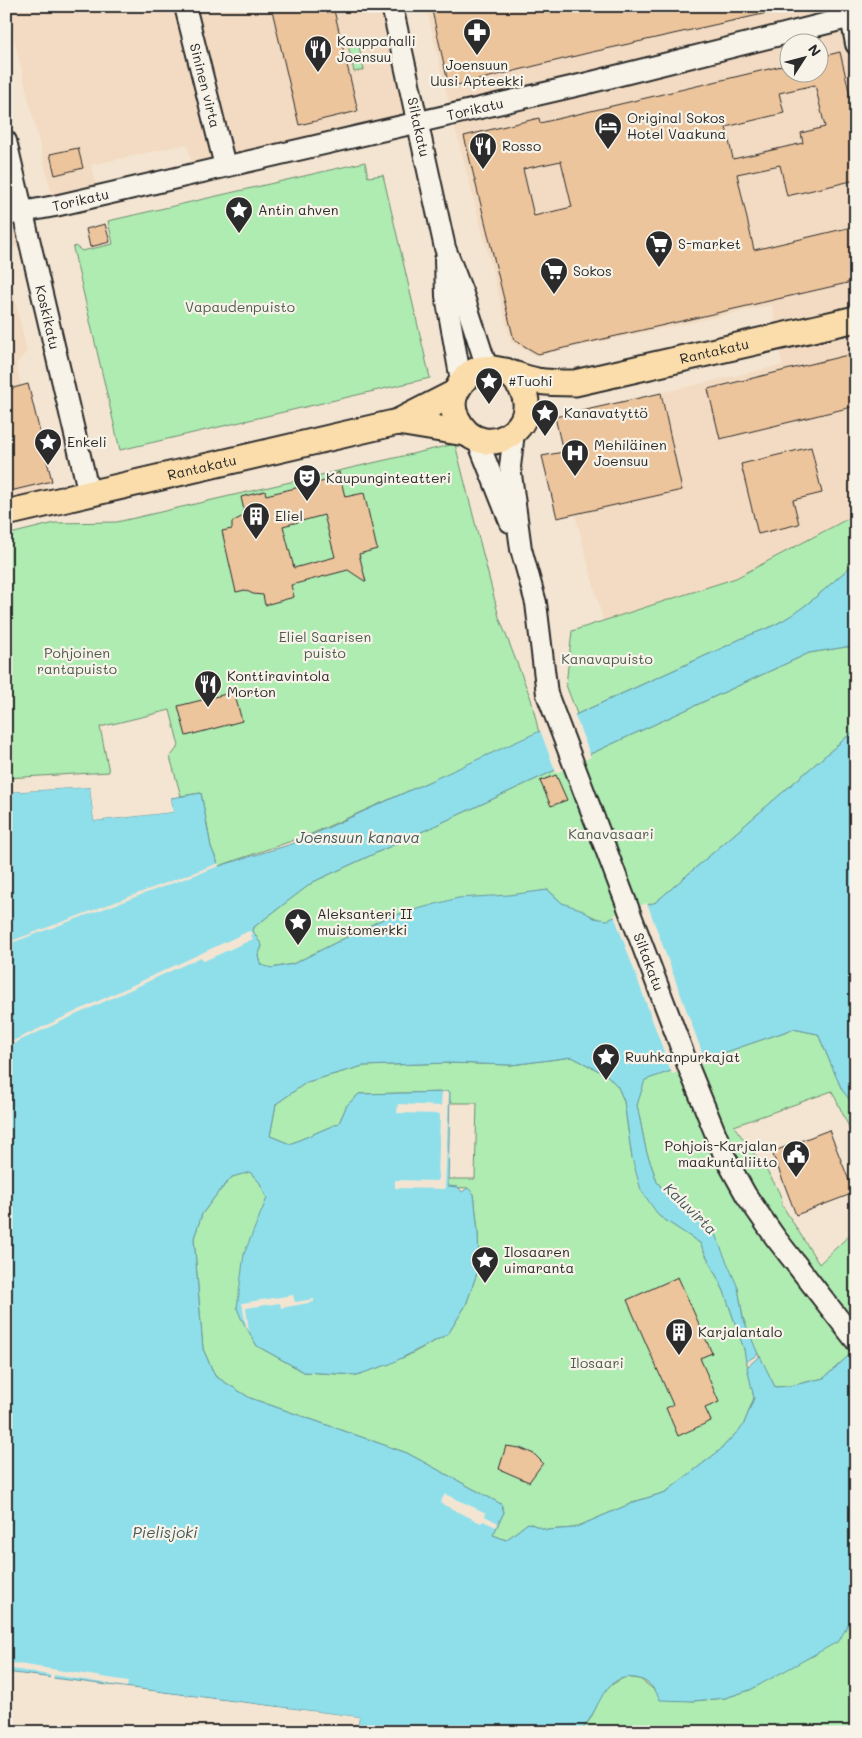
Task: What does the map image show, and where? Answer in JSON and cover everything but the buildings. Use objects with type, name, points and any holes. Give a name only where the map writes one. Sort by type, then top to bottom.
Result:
[{"type":"main road","name":"Rantakatu","points":[[497,369],[537,381],[575,383],[856,319]]},
{"type":"main road","points":[[497,369],[518,381],[526,395],[526,410],[518,428],[496,441],[471,436],[455,416],[453,405],[458,387],[472,372],[497,369]]},
{"type":"main road","name":"Rantakatu","points":[[518,428],[543,403],[575,383]]},
{"type":"main road","name":"Rantakatu","points":[[6,513],[398,422],[458,387]]},
{"type":"main road","name":"Rantakatu","points":[[398,422],[471,436]]},
{"type":"street","name":"Sininen virta","points":[[185,6],[225,166]]},
{"type":"street","name":"Siltakatu","points":[[392,6],[445,248],[463,294],[497,369]]},
{"type":"street","name":"Torikatu","points":[[14,213],[418,122],[852,13]]},
{"type":"street","points":[[852,13],[856,44]]},
{"type":"street","name":"Koskikatu","points":[[6,141],[14,213],[89,494]]},
{"type":"street","name":"Siltakatu","points":[[445,248],[446,296],[458,387]]},
{"type":"street","name":"Siltakatu","points":[[518,428],[510,467],[521,549],[536,603],[547,694],[628,903],[690,1071],[725,1156],[746,1195],[804,1276],[855,1339]]},
{"type":"street","name":"Siltakatu","points":[[471,436],[521,549]]},
{"type":"shaded area","points":[[6,6],[392,6],[417,117],[193,168],[187,144],[91,165],[97,190],[53,200]]},
{"type":"shaded area","points":[[426,6],[856,6],[856,512],[851,517],[736,578],[603,621],[575,514],[557,518],[542,456],[563,451],[555,417],[782,365],[772,305],[535,356],[511,342],[450,109]]},
{"type":"shaded area","points":[[6,165],[24,245],[6,249]]},
{"type":"shaded area","points":[[6,261],[27,351],[16,364],[47,494],[6,503]]},
{"type":"green space","points":[[358,41],[364,70],[354,72],[348,44]]},
{"type":"green space","name":"Vapaudenpuisto","points":[[365,162],[368,177],[383,175],[430,378],[120,450],[73,248],[75,246],[82,251],[113,244],[108,221]]},
{"type":"green space","name":"Eliel Saarisen puisto","points":[[455,444],[499,617],[531,699],[539,733],[309,835],[219,866],[211,847],[201,793],[181,796],[170,757],[179,746],[170,710],[100,727],[109,772],[6,778],[6,535],[55,523],[117,522]]},
{"type":"green space","name":"Kanavapuisto","points":[[856,512],[856,562],[802,608],[775,624],[577,714],[566,685],[572,631],[736,578],[851,517]]},
{"type":"green space","name":"Kanavasaari","points":[[846,647],[856,648],[856,729],[656,902],[610,924],[562,903],[548,890],[385,918],[293,964],[272,968],[261,966],[258,956],[262,946],[253,932],[254,927],[313,882],[809,653]]},
{"type":"green space","points":[[793,1029],[818,1034],[842,1090],[856,1107],[856,1142],[832,1091],[734,1126],[771,1177],[781,1197],[782,1205],[819,1264],[856,1229],[856,1349],[824,1378],[790,1386],[775,1387],[754,1346],[743,1318],[738,1288],[691,1211],[670,1198],[657,1182],[646,1150],[637,1105],[644,1080]]},
{"type":"green space","name":"Ilosaari","points":[[572,1057],[607,1075],[618,1087],[624,1101],[632,1158],[659,1216],[700,1243],[724,1291],[744,1349],[754,1398],[743,1426],[719,1451],[666,1492],[637,1501],[574,1528],[547,1530],[528,1523],[506,1540],[493,1535],[504,1512],[501,1504],[407,1453],[250,1398],[215,1376],[203,1349],[194,1238],[202,1214],[217,1194],[232,1177],[249,1171],[260,1183],[267,1198],[237,1308],[257,1346],[304,1372],[357,1375],[407,1356],[448,1334],[466,1305],[479,1267],[474,1194],[468,1188],[448,1187],[448,1179],[475,1179],[477,1103],[450,1103],[449,1092],[359,1094],[347,1105],[339,1123],[290,1144],[270,1136],[276,1104],[307,1082],[363,1066],[448,1063],[511,1065]]},
{"type":"green space","points":[[856,1610],[856,1728],[845,1732],[579,1732],[590,1719],[605,1690],[625,1677],[640,1679],[657,1692],[693,1701],[725,1698],[750,1690],[795,1663],[815,1655]]},
{"type":"water","name":"Pielisjoki","points":[[856,562],[856,648],[846,647],[809,653],[313,882],[254,927],[253,931],[262,946],[258,956],[261,965],[272,968],[293,964],[385,918],[458,898],[509,895],[548,890],[562,903],[580,909],[594,918],[607,920],[656,902],[856,729],[856,1107],[842,1090],[818,1034],[793,1029],[645,1080],[637,1105],[646,1150],[657,1182],[670,1198],[691,1211],[714,1232],[738,1288],[743,1318],[758,1354],[746,1362],[744,1349],[724,1291],[700,1243],[659,1216],[641,1190],[632,1158],[624,1101],[618,1087],[607,1075],[572,1057],[511,1065],[448,1063],[363,1066],[307,1082],[276,1104],[270,1136],[290,1144],[339,1123],[347,1105],[359,1094],[450,1092],[448,1186],[458,1187],[462,1192],[468,1188],[474,1194],[479,1267],[466,1305],[448,1334],[390,1364],[357,1375],[304,1372],[257,1346],[237,1308],[244,1254],[267,1198],[260,1183],[250,1172],[232,1177],[217,1194],[202,1214],[194,1238],[203,1349],[215,1376],[250,1398],[407,1453],[501,1504],[504,1512],[493,1535],[506,1540],[528,1523],[547,1530],[574,1528],[637,1501],[666,1492],[719,1451],[743,1426],[754,1398],[747,1367],[760,1356],[775,1387],[790,1386],[824,1378],[856,1349],[856,1610],[839,1641],[750,1690],[725,1698],[693,1701],[660,1700],[647,1682],[635,1678],[624,1678],[608,1688],[586,1725],[579,1732],[357,1732],[359,1717],[6,1672],[6,792],[90,787],[94,821],[173,812],[171,798],[201,793],[211,847],[219,866],[292,844],[775,624],[792,615],[811,601]]},
{"type":"pier","points":[[574,713],[591,757],[556,773],[540,730]]},
{"type":"pier","points":[[92,785],[96,818],[170,810],[169,798],[171,798],[173,812],[94,821],[90,787],[6,792],[6,790]]},
{"type":"pier","points":[[219,863],[219,866],[6,945],[6,943]]},
{"type":"pier","points":[[647,903],[706,1063],[672,1074],[614,915]]},
{"type":"pier","points":[[249,931],[254,934],[251,935],[253,939],[204,961],[201,957],[6,1047],[6,1044]]},
{"type":"pier","points":[[442,1092],[449,1092],[445,1189],[395,1188],[395,1180],[438,1181],[440,1114],[397,1113],[398,1104],[441,1106]]},
{"type":"pier","points":[[293,1295],[295,1302],[314,1299],[314,1302],[281,1308],[280,1303],[246,1308],[249,1332],[246,1326],[242,1303]]},
{"type":"pier","points":[[445,1494],[486,1513],[485,1516],[498,1523],[496,1527],[483,1521],[481,1523],[440,1503]]},
{"type":"pier","points":[[6,1662],[128,1681],[127,1687],[54,1675],[53,1681],[50,1680],[50,1675],[6,1668]]},
{"type":"pier","points":[[134,1689],[359,1717],[357,1732],[355,1732],[356,1719],[134,1691]]},
{"type":"place","name":"Joensuun Uusi Apteekki","points":[[477,56]]},
{"type":"place","name":"Kauppahalli Joensuu","points":[[318,73]]},
{"type":"place","name":"Original Sokos Hotel Vaakuna","points":[[608,150]]},
{"type":"place","name":"Rosso","points":[[483,170]]},
{"type":"place","name":"Antin ahven","points":[[239,234]]},
{"type":"place","name":"S-market","points":[[659,268]]},
{"type":"place","name":"Sokos","points":[[554,295]]},
{"type":"place","name":"#Tuohi","points":[[489,405]]},
{"type":"place","name":"Kanavatyttö","points":[[545,437]]},
{"type":"place","name":"Enkeli","points":[[48,466]]},
{"type":"place","name":"Mehiläinen Joensuu","points":[[575,477]]},
{"type":"place","name":"Kaupunginteatteri","points":[[307,502]]},
{"type":"place","name":"Eliel","points":[[256,540]]},
{"type":"place","name":"Konttiravintola Morton","points":[[208,708]]},
{"type":"place","name":"Aleksanteri II muistomerkki","points":[[298,946]]},
{"type":"place","name":"Ruuhkanpurkajat","points":[[606,1081]]},
{"type":"place","name":"Pohjois-Karjalan maakuntaliitto","points":[[796,1178]]},
{"type":"place","name":"Ilosaaren uimaranta","points":[[485,1284]]},
{"type":"place","name":"Karjalantalo","points":[[679,1356]]},
{"type":"park label","name":"Pohjoinen rantapuisto","points":[[77,662]]},
{"type":"water label","name":"Joensuun kanava","points":[[358,838]]},
{"type":"water label","name":"Kaluvirta","points":[[690,1209]]}]
